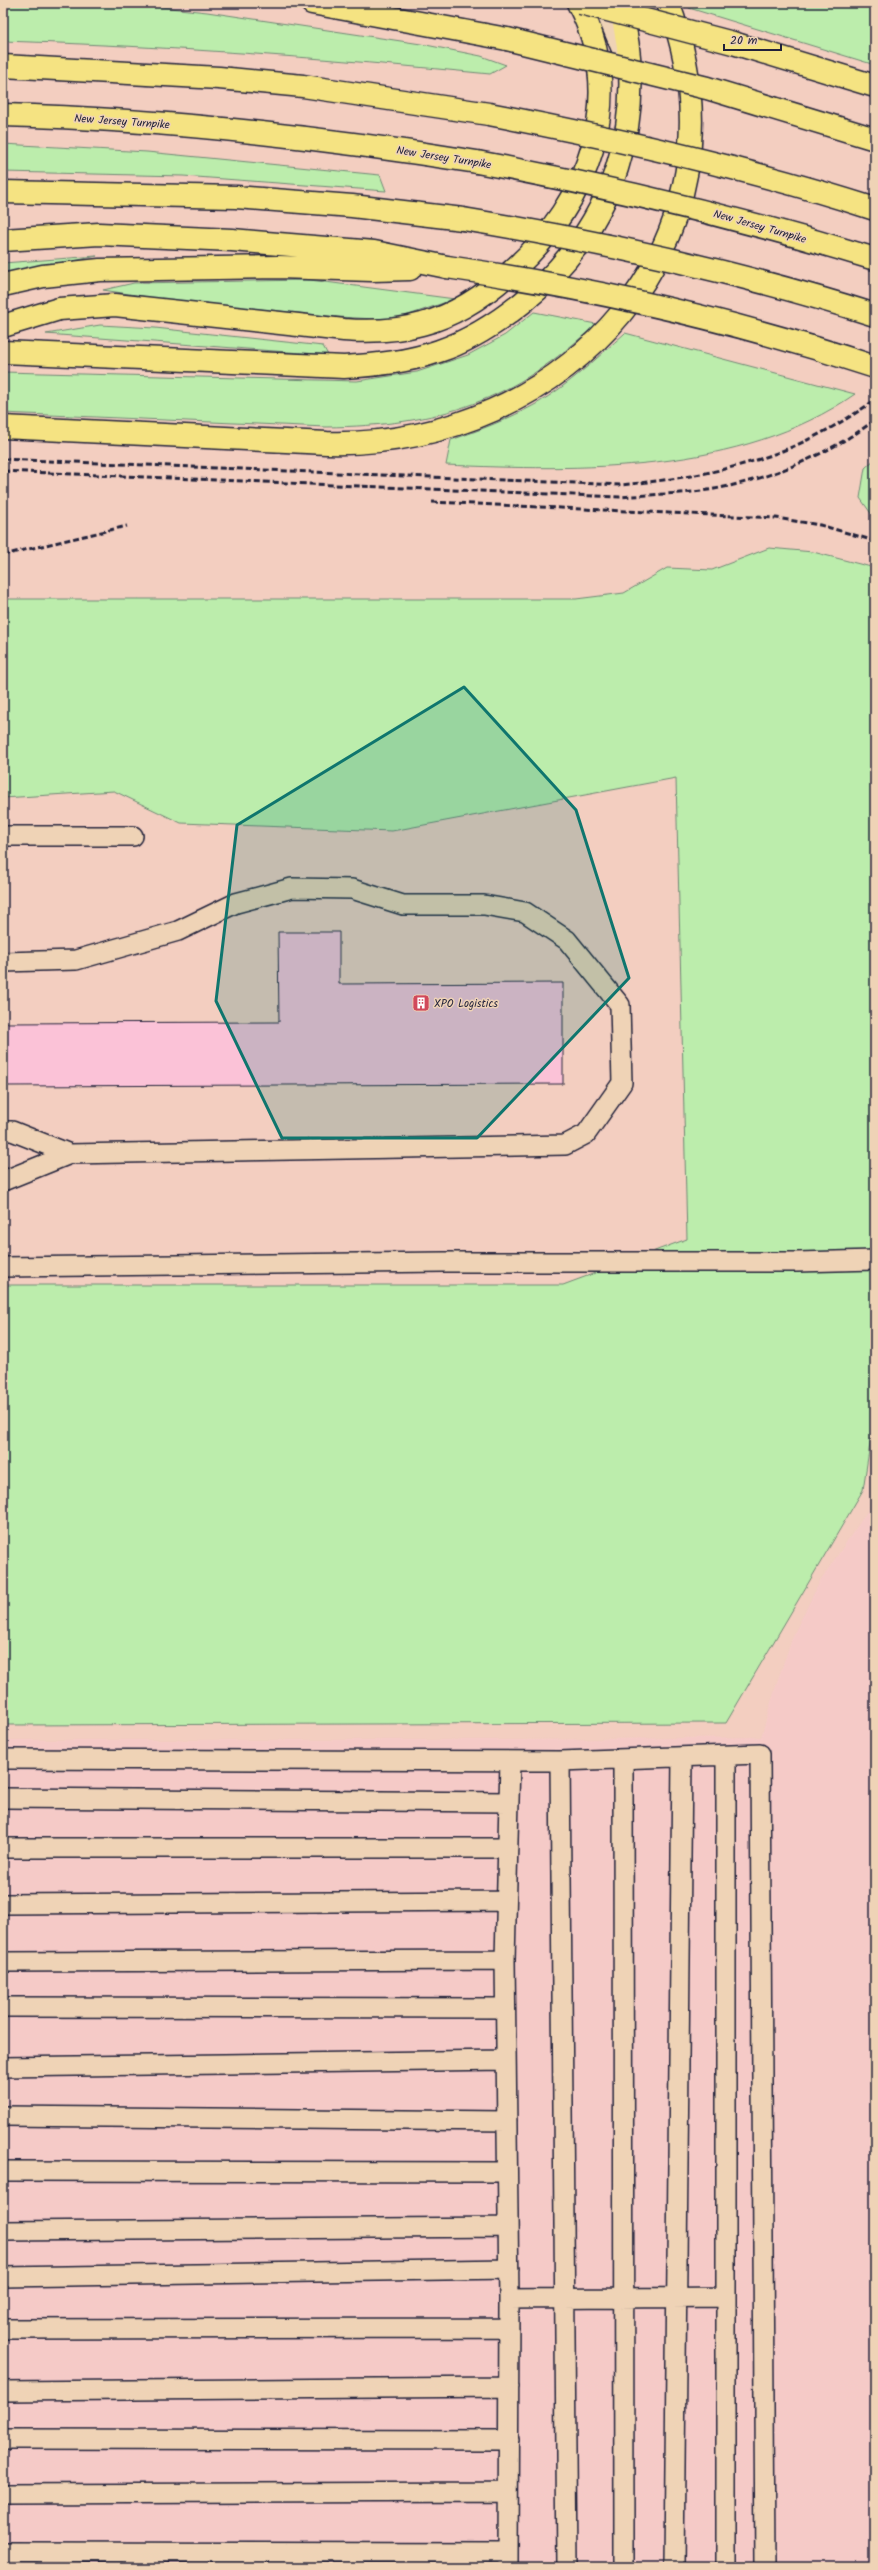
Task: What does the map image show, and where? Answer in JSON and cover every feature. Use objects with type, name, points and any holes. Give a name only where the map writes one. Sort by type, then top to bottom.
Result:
[{"type":"highway","points":[[312,3],[507,38],[707,88],[875,139]]},
{"type":"highway","points":[[3,326],[60,309],[115,305],[350,330],[380,331],[423,324],[462,307],[504,279],[539,245],[566,210],[583,179],[596,135],[600,90],[594,45],[578,3]]},
{"type":"highway","points":[[581,3],[677,28],[875,86]]},
{"type":"highway","points":[[3,352],[344,367],[400,361],[454,345],[498,320],[538,290],[563,264],[589,230],[607,197],[623,151],[630,114],[630,68],[620,3]]},
{"type":"highway","points":[[3,427],[326,443],[378,442],[420,436],[459,425],[506,406],[533,390],[563,370],[600,337],[643,285],[663,246],[684,185],[690,135],[689,82],[677,28],[668,3]]},
{"type":"highway","points":[[3,66],[136,72],[249,81],[385,97],[489,114],[620,140],[702,160],[875,209]]},
{"type":"highway","name":"New Jersey Turnpike","points":[[3,116],[229,128],[304,136],[477,162],[639,194],[715,213],[875,259]]},
{"type":"highway","points":[[3,192],[236,197],[352,206],[463,219],[634,250],[720,270],[875,315]]},
{"type":"highway","points":[[3,240],[99,234],[232,240],[374,252],[447,267],[535,281],[666,309],[741,327],[875,367]]},
{"type":"highway","points":[[3,285],[43,276],[106,270],[307,267],[372,270],[447,267]]},
{"type":"lane","points":[[602,3],[630,68]]},
{"type":"lane","points":[[3,836],[133,836]]},
{"type":"lane","points":[[3,962],[76,960],[178,932],[236,903],[292,888],[352,889],[403,905],[484,905],[525,912],[567,940],[620,1005],[622,1083],[586,1134],[565,1145],[70,1154],[3,1181]]},
{"type":"lane","points":[[3,1131],[12,1131],[70,1154]]},
{"type":"lane","points":[[3,1267],[444,1262],[797,1262],[875,1260]]},
{"type":"lane","points":[[3,1759],[560,1761],[760,1754],[764,2567]]},
{"type":"lane","points":[[726,1756],[726,2567]]},
{"type":"lane","points":[[674,2567],[682,1757]]},
{"type":"lane","points":[[623,1759],[624,2567]]},
{"type":"lane","points":[[3,2552],[508,2560],[509,2269],[505,1960],[510,1761]]},
{"type":"lane","points":[[560,1761],[567,2567]]},
{"type":"lane","points":[[3,1798],[509,1802]]},
{"type":"lane","points":[[3,1848],[508,1848]]},
{"type":"lane","points":[[3,1904],[506,1901]]},
{"type":"lane","points":[[3,1962],[505,1960]]},
{"type":"lane","points":[[3,2007],[505,2008]]},
{"type":"lane","points":[[3,2067],[506,2060]]},
{"type":"lane","points":[[3,2116],[507,2121]]},
{"type":"lane","points":[[3,2172],[508,2172]]},
{"type":"lane","points":[[3,2231],[508,2227]]},
{"type":"lane","points":[[3,2277],[509,2269]]},
{"type":"lane","points":[[509,2299],[726,2297]]},
{"type":"lane","points":[[3,2329],[509,2328]]},
{"type":"lane","points":[[3,2391],[509,2387]]},
{"type":"lane","points":[[3,2439],[509,2440]]},
{"type":"lane","points":[[3,2494],[508,2492]]},
{"type":"highlighted area","points":[[464,687],[576,810],[629,978],[477,1138],[282,1138],[216,1001],[237,825]]},
{"type":"shaded area","points":[[875,1500],[875,2567],[3,2567],[3,1740],[522,1740],[761,1737],[778,1679],[794,1633],[820,1581]]},
{"type":"green space","points":[[3,3],[123,3],[207,12],[421,44],[481,56],[506,65],[490,74],[247,53],[3,41]]},
{"type":"green space","points":[[686,3],[875,3],[875,65],[689,8]]},
{"type":"green space","points":[[3,144],[147,152],[380,175],[386,191],[183,176],[3,172]]},
{"type":"green space","points":[[97,256],[36,269],[3,279],[3,263]]},
{"type":"green space","points":[[310,280],[455,299],[394,320],[338,317],[161,299],[103,290],[134,283]]},
{"type":"green space","points":[[534,312],[596,324],[565,350],[535,372],[504,390],[472,404],[439,414],[404,421],[326,427],[3,413],[3,372],[357,381],[417,372],[468,355],[505,335]]},
{"type":"green space","points":[[100,325],[155,328],[323,346],[328,355],[46,334]]},
{"type":"green space","points":[[625,333],[855,394],[810,420],[762,440],[711,453],[658,462],[604,466],[550,468],[446,465],[451,440],[515,415],[548,397],[571,380]]},
{"type":"green space","points":[[875,459],[875,519],[860,498],[865,468]]},
{"type":"green space","points":[[769,548],[813,552],[875,568],[875,1411],[863,1490],[726,1723],[3,1725],[3,1285],[563,1285],[687,1239],[676,778],[392,831],[181,823],[114,791],[3,798],[3,599],[576,599],[624,593],[667,568],[712,570]]},
{"type":"building","name":"XPO Logistics","points":[[278,932],[339,932],[339,984],[563,983],[563,1084],[3,1086],[3,1023],[279,1022]]},
{"type":"railway","points":[[3,459],[621,485],[691,476],[754,461],[814,437],[875,400]]},
{"type":"railway","points":[[3,471],[620,497],[693,492],[741,483],[765,476],[812,458],[855,434],[875,420]]},
{"type":"railway","points":[[432,502],[776,518],[820,525],[875,541]]},
{"type":"railway","points":[[3,555],[127,526]]},
{"type":"place","name":"XPO Logistics","points":[[421,1003]]}]
